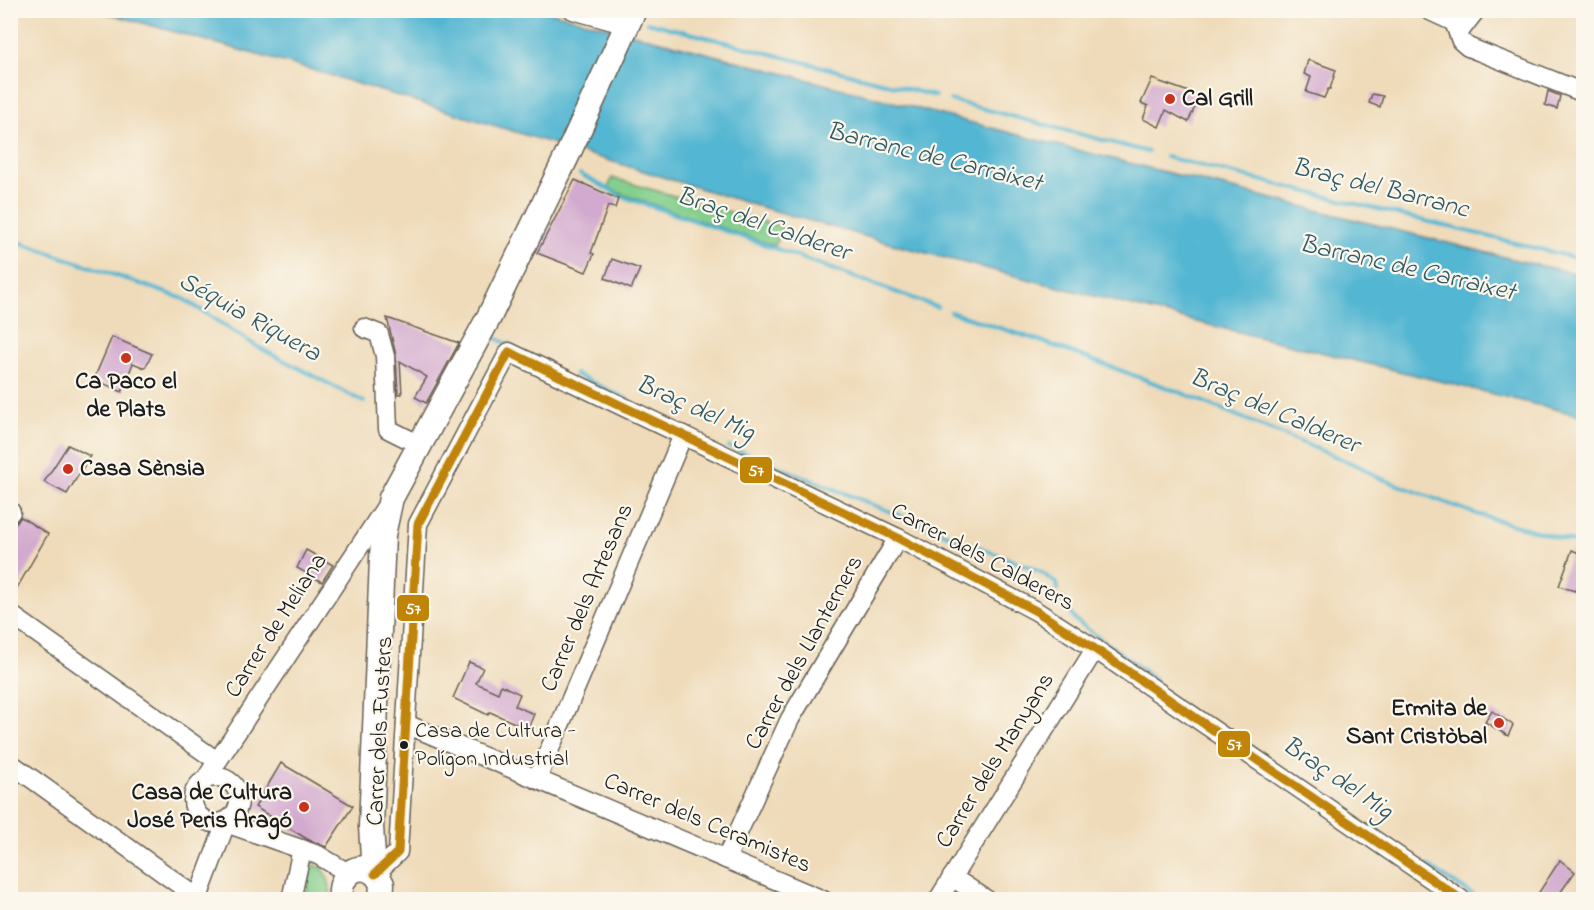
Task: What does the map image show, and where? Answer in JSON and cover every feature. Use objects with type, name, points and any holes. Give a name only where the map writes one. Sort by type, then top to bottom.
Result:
[{"type":"main road","points":[[381,900],[382,884],[356,879],[370,826],[383,536],[391,498],[489,317],[569,151],[626,22]]},
{"type":"street","points":[[573,10],[626,22]]},
{"type":"street","points":[[1428,10],[1454,22],[1461,41],[1468,47],[1584,93]]},
{"type":"street","points":[[1459,32],[1476,10]]},
{"type":"street","points":[[364,328],[379,334],[385,356],[388,429],[420,445]]},
{"type":"street","name":"Carrer dels Calderers","points":[[509,352],[897,538],[1036,612],[1095,649],[1462,900]]},
{"type":"street","name":"Carrer dels Fusters","points":[[356,879],[398,852],[418,524],[509,352]]},
{"type":"street","name":"Carrer dels Artesans","points":[[537,779],[683,435]]},
{"type":"street","name":"Carrer de Meliana","points":[[204,780],[391,498]]},
{"type":"street","name":"Carrer dels Llanterners","points":[[726,859],[790,719],[897,538]]},
{"type":"street","points":[[13,620],[217,761]]},
{"type":"street","name":"Carrer dels Manyans","points":[[938,900],[1095,649]]},
{"type":"street","name":"Carrer dels Ceramistes","points":[[376,701],[537,779],[823,900]]},
{"type":"street","points":[[10,763],[197,899],[227,819],[240,801],[235,786],[224,778],[211,778],[204,780],[193,796],[195,810],[206,821],[227,819],[245,830],[310,852],[356,879]]},
{"type":"street","points":[[291,900],[310,852]]},
{"type":"street","points":[[952,877],[987,900]]},
{"type":"green space","points":[[612,178],[782,227],[775,246],[622,194],[608,188]]},
{"type":"green space","points":[[312,865],[323,868],[332,899],[305,900]]},
{"type":"water","name":"Barranc de Carraixet","points":[[99,11],[546,11],[1053,144],[1583,275],[1583,416],[1152,311],[903,247],[754,205],[316,71]]},
{"type":"building","points":[[1308,60],[1336,70],[1330,89],[1324,98],[1306,92],[1311,77],[1304,74]]},
{"type":"building","name":"Cal Grill","points":[[1152,79],[1200,96],[1188,122],[1166,110],[1159,127],[1143,119],[1148,106],[1141,103]]},
{"type":"building","points":[[1548,91],[1560,96],[1557,109],[1545,105]]},
{"type":"building","points":[[1372,94],[1383,96],[1380,107],[1369,103]]},
{"type":"building","points":[[575,180],[618,199],[615,208],[608,206],[591,253],[594,254],[586,272],[537,253]]},
{"type":"building","points":[[612,259],[640,269],[631,289],[605,278]]},
{"type":"building","points":[[387,318],[459,343],[426,403],[415,397],[427,377],[400,361],[402,394],[398,394],[396,355]]},
{"type":"building","name":"Ca Paco el de Plats","points":[[112,337],[152,354],[145,368],[133,363],[122,392],[94,379]]},
{"type":"building","name":"Casa Sènsia","points":[[68,445],[90,456],[67,494],[44,482]]},
{"type":"building","points":[[21,517],[48,534],[10,600],[10,530]]},
{"type":"building","points":[[306,550],[333,565],[322,582],[297,568]]},
{"type":"building","points":[[1572,550],[1584,555],[1584,570],[1575,591],[1559,586]]},
{"type":"building","points":[[469,662],[483,668],[476,683],[498,693],[501,685],[520,694],[515,706],[534,714],[528,729],[490,712],[488,715],[453,698]]},
{"type":"building","name":"Ermita de Sant Cristòbal","points":[[1492,711],[1513,725],[1508,736],[1485,722]]},
{"type":"building","name":"Casa de Cultura José Peris Aragó","points":[[281,763],[353,806],[326,847],[307,839],[255,807]]},
{"type":"building","points":[[1560,860],[1575,872],[1555,900],[1534,900]]},
{"type":"waterway","name":"Braç del Barranc","points":[[647,22],[935,96]]},
{"type":"waterway","name":"Braç del Barranc","points":[[950,100],[1148,152]]},
{"type":"waterway","name":"Braç del Barranc","points":[[1166,157],[1584,260]]},
{"type":"waterway","name":"Braç del Calderer","points":[[580,174],[621,196],[752,240],[937,307]]},
{"type":"waterway","name":"Séquia Riquera","points":[[10,239],[184,299],[256,346],[364,402]]},
{"type":"waterway","name":"Braç del Calderer","points":[[950,312],[1041,341],[1187,395],[1361,467],[1377,477],[1476,514],[1584,545]]},
{"type":"waterway","name":"Braç del Mig","points":[[491,338],[491,336],[510,345]]},
{"type":"waterway","name":"Braç del Mig","points":[[575,374],[627,399]]},
{"type":"waterway","name":"Braç del Mig","points":[[729,447],[1041,572],[1057,584],[1058,589]]},
{"type":"waterway","name":"Braç del Mig","points":[[1062,598],[1074,619],[1155,679]]},
{"type":"waterway","name":"Braç del Mig","points":[[1426,865],[1481,900]]},
{"type":"transit line","name":"57","points":[[375,874],[398,852],[418,524],[509,352],[898,538],[1036,611],[1462,900]]},
{"type":"place","name":"Cal Grill","points":[[1170,99]]},
{"type":"place","name":"Ca Paco el de Plats","points":[[126,358]]},
{"type":"place","name":"Casa Sènsia","points":[[68,469]]},
{"type":"place","name":"Ermita de Sant Cristòbal","points":[[1499,723]]},
{"type":"place","name":"Casa de Cultura - Polígon Industrial","points":[[404,745]]},
{"type":"place","name":"Casa de Cultura José Peris Aragó","points":[[304,807]]}]
